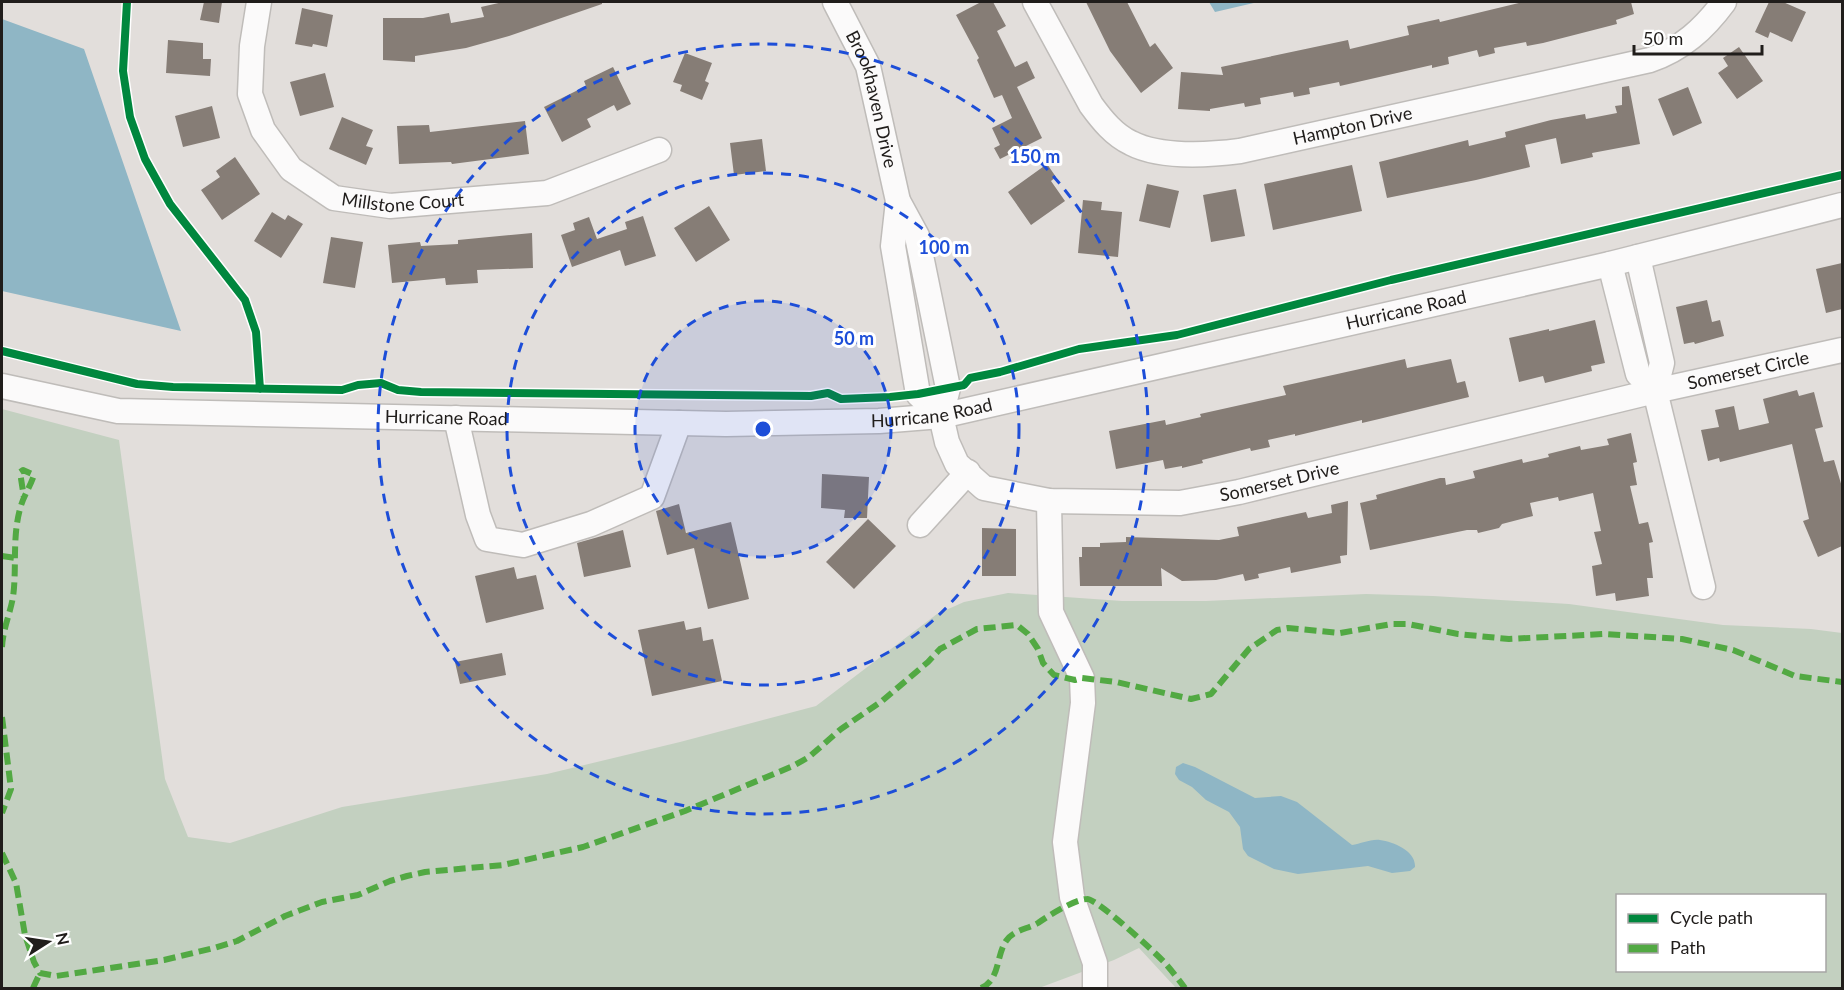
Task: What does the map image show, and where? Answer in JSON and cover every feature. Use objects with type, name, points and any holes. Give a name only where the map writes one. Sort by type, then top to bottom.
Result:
[{"type":"street","name":"Millstone Court","points":[[259,2],[252,46],[250,94],[263,130],[291,169],[333,198],[390,206],[547,193],[659,150]]},
{"type":"street","name":"Brookhaven Drive","points":[[835,2],[868,66],[898,201],[893,246],[918,394],[941,416]]},
{"type":"street","name":"Hampton Drive","points":[[1035,2],[1090,105],[1107,126],[1132,144],[1186,154],[1240,151],[1650,60],[1671,51],[1691,38],[1707,24],[1724,2]]},
{"type":"street","name":"Hurricane Road","points":[[2,386],[118,411],[738,424],[879,421],[941,416],[1610,264],[1842,206]]},
{"type":"street","points":[[1638,257],[1662,363],[1655,391],[1703,587]]},
{"type":"street","points":[[1610,264],[1638,374],[1655,391]]},
{"type":"street","name":"Somerset Circle","points":[[1655,391],[1842,350]]},
{"type":"street","name":"Somerset Drive","points":[[941,416],[947,442],[957,464],[984,488],[1049,501],[1183,502],[1239,492],[1655,391]]},
{"type":"street","points":[[456,418],[478,515],[488,539],[523,545],[591,524],[652,497],[679,423]]},
{"type":"street","points":[[920,525],[968,472]]},
{"type":"street","points":[[1049,501],[1051,612],[1082,678],[1083,703],[1065,842],[1071,897],[1095,963],[1095,988]]},
{"type":"green space","points":[[2,409],[119,440],[165,779],[188,837],[230,843],[342,807],[547,774],[816,706],[937,614],[964,602],[1008,593],[1122,601],[1206,601],[1366,594],[1433,596],[1569,604],[1723,625],[1811,629],[1842,633],[1842,988],[1176,988],[1139,948],[1114,960],[1039,988],[2,988]]},
{"type":"water","points":[[1209,2],[1258,2],[1215,12]]},
{"type":"water","points":[[2,19],[84,49],[181,331],[2,291]]},
{"type":"water","points":[[1183,763],[1255,798],[1281,796],[1297,802],[1352,845],[1376,840],[1397,845],[1412,856],[1415,867],[1410,871],[1392,873],[1368,866],[1298,874],[1274,869],[1248,856],[1243,849],[1240,827],[1229,812],[1206,800],[1192,787],[1179,780],[1175,774],[1176,767]]},
{"type":"building","points":[[204,2],[222,2],[219,23],[200,20]]},
{"type":"building","points":[[503,2],[602,2],[602,4],[509,36],[466,48],[415,56],[415,62],[383,60],[383,18],[423,18],[449,13],[451,23],[484,17],[481,7]]},
{"type":"building","points":[[981,2],[993,2],[1006,26],[997,31],[1015,67],[1027,61],[1035,78],[1017,87],[1042,138],[1000,159],[994,148],[1000,145],[992,128],[1012,118],[1002,95],[994,98],[977,60],[979,58],[956,15]]},
{"type":"building","points":[[1086,2],[1127,2],[1150,47],[1155,43],[1173,68],[1141,93],[1110,51]]},
{"type":"building","points":[[1523,2],[1631,2],[1634,14],[1616,20],[1617,24],[1543,43],[1527,46],[1526,42],[1494,48],[1495,53],[1479,57],[1477,50],[1448,57],[1449,64],[1432,68],[1432,65],[1340,86],[1339,82],[1309,88],[1310,94],[1294,97],[1293,92],[1260,98],[1261,104],[1245,107],[1244,103],[1210,109],[1210,111],[1178,109],[1181,72],[1223,75],[1221,67],[1348,40],[1350,49],[1409,35],[1407,26],[1439,19],[1440,22]]},
{"type":"building","points":[[1769,2],[1783,2],[1806,12],[1792,42],[1770,32],[1768,38],[1755,32]]},
{"type":"building","points":[[302,8],[333,15],[327,47],[295,44]]},
{"type":"building","points":[[168,40],[203,43],[203,59],[211,59],[210,76],[166,73]]},
{"type":"building","points":[[1739,47],[1763,81],[1737,99],[1718,73],[1728,66],[1723,58]]},
{"type":"building","points":[[685,53],[712,63],[705,81],[709,83],[702,100],[680,91],[682,85],[673,82]]},
{"type":"building","points":[[613,67],[631,104],[617,111],[614,105],[587,119],[591,127],[562,142],[544,107],[586,86],[584,81]]},
{"type":"building","points":[[325,73],[334,107],[300,116],[290,82]]},
{"type":"building","points":[[1629,86],[1640,144],[1592,153],[1593,157],[1561,164],[1556,138],[1525,145],[1530,167],[1387,198],[1379,162],[1468,140],[1469,146],[1506,137],[1505,132],[1551,120],[1585,114],[1586,119],[1617,113],[1615,106],[1622,105],[1622,87]]},
{"type":"building","points":[[1688,87],[1702,123],[1673,136],[1658,99]]},
{"type":"building","points":[[212,106],[220,138],[183,147],[175,116]]},
{"type":"building","points":[[342,117],[373,130],[366,146],[373,148],[366,165],[329,149]]},
{"type":"building","points":[[525,121],[529,154],[452,164],[451,162],[399,164],[397,126],[429,125],[430,132]]},
{"type":"building","points":[[762,139],[766,171],[734,175],[730,143]]},
{"type":"building","points":[[235,157],[260,194],[222,220],[201,190],[220,177],[216,171]]},
{"type":"building","points":[[1047,164],[1056,177],[1051,181],[1065,201],[1031,225],[1008,192]]},
{"type":"building","points":[[1352,165],[1362,211],[1273,230],[1264,184]]},
{"type":"building","points":[[1147,184],[1179,191],[1170,228],[1139,221]]},
{"type":"building","points":[[1236,189],[1245,236],[1211,242],[1203,195]]},
{"type":"building","points":[[1083,200],[1102,202],[1101,210],[1122,212],[1118,257],[1078,253]]},
{"type":"building","points":[[709,206],[730,240],[696,262],[674,228]]},
{"type":"building","points":[[272,212],[285,220],[288,215],[303,224],[281,258],[254,241]]},
{"type":"building","points":[[643,216],[656,256],[625,266],[620,250],[572,267],[561,235],[575,230],[573,223],[589,217],[597,239],[627,229],[625,222]]},
{"type":"building","points":[[532,233],[533,268],[477,270],[478,283],[446,285],[445,278],[392,283],[388,245],[420,242],[421,246],[458,244],[458,240]]},
{"type":"building","points":[[331,237],[363,242],[355,288],[323,283]]},
{"type":"building","points":[[1842,263],[1842,309],[1826,313],[1816,269]]},
{"type":"building","points":[[1707,300],[1712,322],[1720,320],[1724,336],[1695,344],[1694,342],[1684,344],[1676,307]]},
{"type":"building","points":[[1595,320],[1605,363],[1591,366],[1592,371],[1545,383],[1543,376],[1519,382],[1509,338]]},
{"type":"building","points":[[1405,359],[1407,368],[1451,359],[1457,383],[1465,381],[1469,397],[1362,423],[1362,420],[1268,440],[1270,447],[1251,451],[1250,448],[1202,460],[1203,463],[1182,468],[1182,466],[1165,469],[1163,460],[1116,469],[1109,431],[1165,420],[1166,425],[1201,417],[1200,414],[1286,395],[1283,386]]},
{"type":"building","points":[[1797,390],[1799,396],[1814,392],[1823,427],[1815,429],[1824,462],[1834,460],[1842,487],[1842,546],[1818,557],[1803,521],[1809,519],[1792,444],[1720,462],[1719,458],[1708,461],[1701,430],[1719,427],[1715,410],[1734,406],[1739,430],[1769,423],[1763,399]]},
{"type":"building","points":[[1631,433],[1637,462],[1633,463],[1637,485],[1630,486],[1639,524],[1648,522],[1653,542],[1649,543],[1653,578],[1647,578],[1649,596],[1616,601],[1615,593],[1596,596],[1592,566],[1602,564],[1594,532],[1601,531],[1593,493],[1559,501],[1558,497],[1530,503],[1533,516],[1502,524],[1499,528],[1478,533],[1477,530],[1467,530],[1370,550],[1360,503],[1377,499],[1376,495],[1440,478],[1445,478],[1446,485],[1475,478],[1473,471],[1522,459],[1523,463],[1549,457],[1548,454],[1580,446],[1581,450],[1609,445],[1607,439]]},
{"type":"building","points":[[822,474],[869,477],[867,518],[844,518],[845,510],[821,508]]},
{"type":"building","points":[[1348,501],[1347,555],[1340,556],[1341,563],[1291,573],[1290,567],[1258,574],[1259,578],[1245,581],[1243,574],[1216,580],[1182,581],[1161,568],[1162,586],[1080,586],[1079,557],[1082,557],[1082,547],[1100,547],[1100,543],[1126,542],[1126,537],[1219,540],[1239,536],[1237,527],[1306,512],[1308,518],[1332,513],[1331,505]]},
{"type":"building","points":[[679,504],[686,533],[731,522],[749,599],[708,609],[694,548],[667,555],[656,511]]},
{"type":"building","points":[[868,519],[896,546],[854,589],[826,562]]},
{"type":"building","points":[[982,528],[1016,529],[1016,576],[982,576]]},
{"type":"building","points":[[623,530],[631,567],[584,577],[577,543]]},
{"type":"building","points":[[514,567],[517,579],[536,575],[544,609],[486,623],[475,576]]},
{"type":"building","points":[[684,621],[686,630],[701,627],[703,641],[713,639],[722,681],[652,696],[638,630]]},
{"type":"building","points":[[502,653],[506,675],[460,684],[455,662]]},
{"type":"marked path","points":[[2,647],[13,597],[18,520],[21,505],[34,475],[23,470],[20,472],[24,498]]},
{"type":"marked path","points":[[2,556],[15,558]]},
{"type":"marked path","points":[[2,853],[16,883],[25,935],[40,973],[56,976],[164,960],[237,941],[285,916],[322,902],[358,895],[407,876],[425,872],[503,865],[583,847],[685,811],[793,766],[809,757],[841,729],[882,701],[940,649],[977,629],[1017,625],[1028,634],[1038,649],[1043,663],[1054,675],[1075,680],[1082,678],[1116,682],[1191,699],[1211,694],[1249,649],[1277,630],[1288,628],[1340,633],[1392,624],[1408,624],[1458,634],[1509,639],[1604,634],[1682,639],[1733,650],[1795,676],[1842,682]]},
{"type":"marked path","points":[[2,717],[11,789],[2,813]]},
{"type":"marked path","points":[[981,988],[995,974],[1003,947],[1009,937],[1069,905],[1087,899],[1102,907],[1139,938],[1165,963],[1185,988]]},
{"type":"marked path","points":[[33,988],[40,973]]},
{"type":"cycle path","points":[[127,2],[123,71],[130,117],[145,159],[170,204],[245,300],[256,332],[260,389]]},
{"type":"cycle path","points":[[2,351],[137,384],[173,387],[342,390],[358,385],[381,383],[398,390],[421,392],[811,396],[828,393],[841,399],[890,397],[964,385],[970,378],[1000,372],[1079,349],[1177,335],[1391,280],[1842,175]]}]
